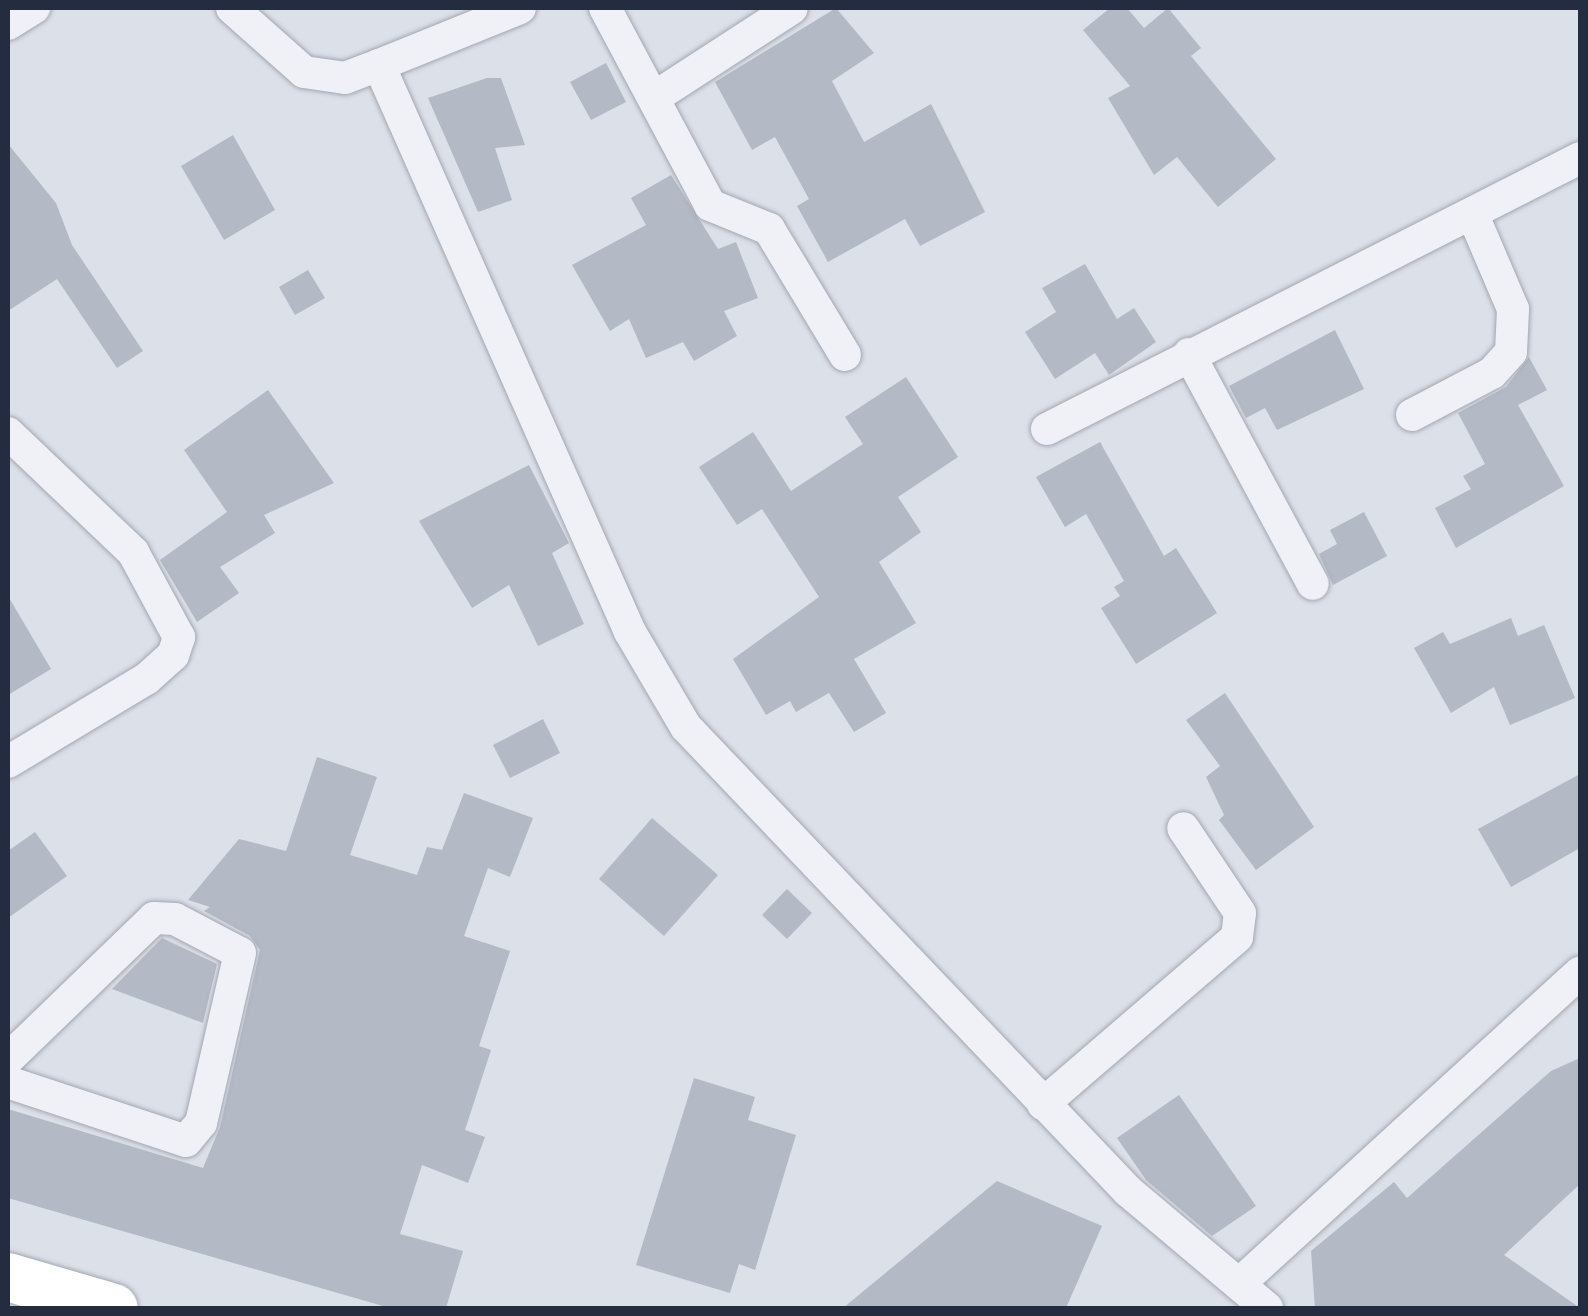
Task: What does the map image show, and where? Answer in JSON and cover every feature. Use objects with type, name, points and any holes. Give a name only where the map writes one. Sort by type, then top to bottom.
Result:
[{"type":"main road","points":[[8,1277],[114,1308]]},
{"type":"street","points":[[8,24],[34,8]]},
{"type":"street","points":[[232,8],[304,72],[345,78],[520,8]]},
{"type":"street","points":[[605,8],[656,97],[710,205],[769,229],[846,355]]},
{"type":"street","points":[[656,97],[792,8]]},
{"type":"street","points":[[379,65],[655,683],[686,728],[1042,1104],[1161,1222],[1268,1308]]},
{"type":"street","points":[[1047,429],[1580,158]]},
{"type":"street","points":[[1412,415],[1492,373],[1511,352],[1513,309],[1473,215]]},
{"type":"street","points":[[1189,354],[1313,584]]},
{"type":"street","points":[[8,433],[133,552],[179,637],[173,655],[146,680],[8,762]]},
{"type":"street","points":[[1042,1104],[1236,937],[1240,913],[1183,828]]},
{"type":"street","points":[[8,1058],[154,918],[175,919],[240,953],[201,1124],[186,1141],[8,1082]]},
{"type":"street","points":[[1239,1284],[1580,973]]},
{"type":"building","points":[[836,8],[874,53],[832,81],[864,142],[931,104],[985,212],[920,246],[905,219],[828,262],[797,206],[809,199],[775,137],[752,150],[715,82]]},
{"type":"building","points":[[1110,8],[1127,8],[1144,28],[1168,8],[1201,48],[1191,56],[1276,159],[1218,207],[1177,157],[1154,175],[1108,98],[1130,86],[1083,30]]},
{"type":"building","points":[[606,63],[626,102],[591,120],[570,82]]},
{"type":"building","points":[[487,78],[501,78],[525,145],[495,148],[512,200],[478,212],[428,98]]},
{"type":"building","points":[[233,135],[275,210],[224,240],[181,166]]},
{"type":"building","points":[[8,144],[56,203],[72,245],[143,351],[117,368],[57,279],[8,311]]},
{"type":"building","points":[[671,175],[718,249],[736,242],[758,298],[724,311],[737,336],[694,361],[683,342],[646,358],[629,319],[610,331],[572,265],[646,225],[631,198]]},
{"type":"building","points":[[1085,264],[1117,319],[1134,308],[1156,342],[1109,375],[1095,353],[1055,379],[1025,332],[1056,312],[1042,288]]},
{"type":"building","points":[[308,270],[325,298],[295,315],[279,287]]},
{"type":"building","points":[[1335,330],[1364,389],[1277,430],[1265,408],[1246,418],[1229,386]]},
{"type":"building","points":[[1529,357],[1547,390],[1518,405],[1564,486],[1456,548],[1435,508],[1471,489],[1463,476],[1485,464],[1458,413],[1506,387]]},
{"type":"building","points":[[906,377],[958,457],[898,497],[921,532],[879,562],[916,623],[854,659],[886,713],[854,732],[829,693],[796,712],[790,701],[766,715],[733,659],[819,597],[762,509],[737,525],[699,467],[753,432],[791,491],[863,444],[845,417]]},
{"type":"building","points":[[268,390],[334,483],[264,515],[275,533],[220,567],[239,593],[197,622],[160,560],[227,512],[184,450]]},
{"type":"building","points":[[1100,442],[1164,556],[1176,548],[1217,613],[1136,664],[1101,608],[1120,596],[1114,587],[1124,581],[1086,514],[1065,527],[1036,477]]},
{"type":"building","points":[[529,465],[569,543],[552,553],[584,624],[538,646],[509,585],[472,608],[419,521]]},
{"type":"building","points":[[1364,512],[1387,556],[1333,585],[1319,554],[1337,544],[1330,530]]},
{"type":"building","points":[[8,596],[51,669],[8,695]]},
{"type":"building","points":[[1511,618],[1518,636],[1544,625],[1575,698],[1510,725],[1494,687],[1451,713],[1414,648],[1443,632],[1450,644]]},
{"type":"building","points":[[1225,693],[1314,827],[1256,870],[1219,820],[1224,815],[1206,777],[1220,766],[1186,720]]},
{"type":"building","points":[[543,719],[560,753],[510,778],[493,745]]},
{"type":"building","points":[[317,757],[377,777],[350,855],[417,875],[427,847],[442,850],[464,793],[533,818],[510,877],[488,868],[464,936],[510,951],[479,1046],[491,1050],[465,1130],[485,1137],[468,1183],[422,1165],[400,1234],[463,1251],[446,1308],[390,1308],[8,1198],[8,1109],[203,1168],[220,1127],[260,950],[250,936],[204,911],[210,907],[188,900],[239,839],[286,851]]},
{"type":"building","points":[[1580,774],[1580,848],[1511,887],[1478,829]]},
{"type":"building","points":[[652,818],[718,875],[664,936],[599,879]]},
{"type":"building","points":[[35,832],[67,876],[8,918],[8,851]]},
{"type":"building","points":[[787,889],[812,913],[787,939],[762,915]]},
{"type":"building","points":[[162,938],[217,964],[203,1023],[112,989]]},
{"type":"building","points":[[1580,1058],[1580,1184],[1504,1255],[1580,1308],[1315,1308],[1311,1251],[1394,1182],[1407,1198],[1551,1071]]},
{"type":"building","points":[[694,1078],[755,1097],[748,1120],[796,1135],[755,1270],[739,1264],[730,1293],[636,1265]]},
{"type":"building","points":[[1179,1095],[1256,1206],[1212,1236],[1146,1180],[1117,1138]]},
{"type":"building","points":[[997,1181],[1102,1226],[1066,1308],[843,1308]]}]
